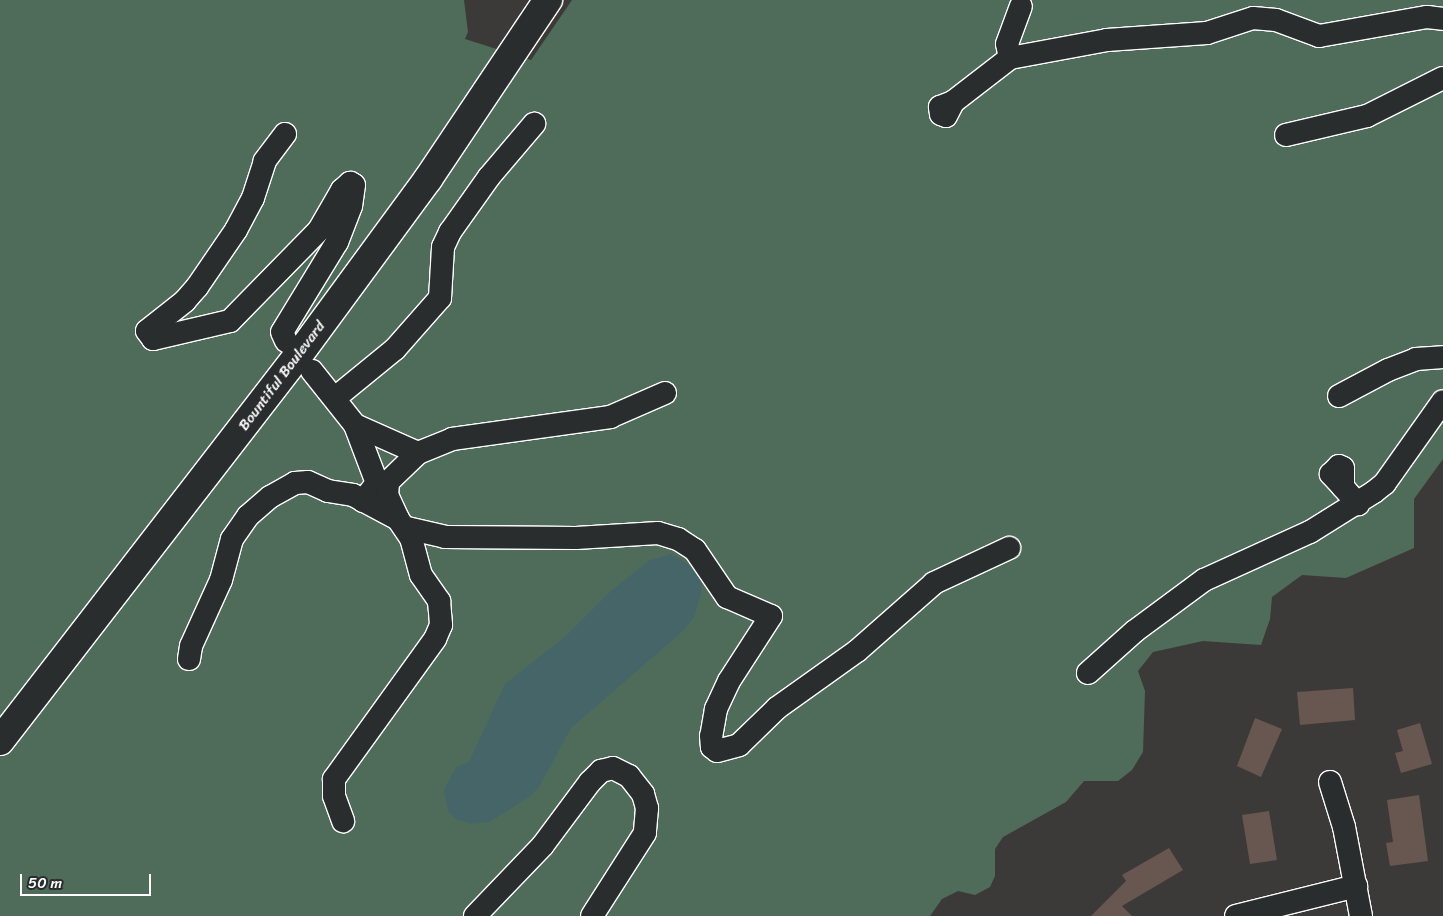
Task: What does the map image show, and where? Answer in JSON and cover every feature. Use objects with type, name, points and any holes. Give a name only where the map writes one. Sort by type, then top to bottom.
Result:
[{"type":"main road","name":"Bountiful Boulevard","points":[[0,741],[304,348],[428,179],[548,0]]},
{"type":"street","points":[[1010,58],[1007,44],[1021,6]]},
{"type":"street","points":[[953,102],[1010,58],[1107,40],[1207,33],[1253,18],[1276,20],[1319,36],[1428,17],[1443,19]]},
{"type":"street","points":[[1286,134],[1368,116],[1443,78]]},
{"type":"street","points":[[335,398],[395,350],[440,298],[444,247],[450,232],[490,177],[534,124]]},
{"type":"street","points":[[285,134],[265,161],[253,198],[236,230],[197,287],[185,301],[146,331],[153,339],[230,321],[319,230],[342,190],[350,183],[354,184],[351,206],[337,242],[282,332],[286,341]]},
{"type":"street","points":[[1339,396],[1388,370],[1416,359],[1443,356]]},
{"type":"street","points":[[312,371],[355,425],[377,483],[363,501]]},
{"type":"street","points":[[342,821],[334,796],[334,779],[435,639],[442,625],[438,601],[421,575],[386,488],[388,482],[418,452],[452,439],[610,417],[665,393]]},
{"type":"street","points":[[1088,673],[1135,631],[1204,580],[1302,536],[1358,504],[1385,483],[1443,401]]},
{"type":"street","points":[[355,425],[418,452]]},
{"type":"street","points":[[189,659],[190,646],[221,580],[232,539],[248,516],[270,498],[295,483],[308,482],[363,501],[402,524],[444,537],[576,538],[658,532],[678,540],[695,550],[727,597],[771,616],[729,681],[716,708],[711,736],[712,747],[717,751],[739,745],[777,708],[857,651],[934,583],[1009,548]]},
{"type":"street","points":[[1344,487],[1358,504]]},
{"type":"street","points":[[475,916],[542,846],[590,782],[601,771],[613,768],[629,776],[643,794],[646,808],[645,833],[592,916]]},
{"type":"street","points":[[1330,782],[1344,827],[1361,916]]},
{"type":"street","points":[[1236,916],[1356,886]]},
{"type":"green space","points":[[0,0],[464,0],[468,32],[465,39],[531,60],[572,0],[1443,0],[1443,459],[1414,499],[1414,548],[1346,578],[1302,575],[1272,597],[1270,619],[1261,645],[1203,641],[1153,652],[1138,671],[1145,691],[1143,752],[1132,770],[1118,781],[1084,781],[1066,802],[1003,837],[995,849],[995,876],[990,887],[975,895],[958,891],[942,899],[930,916],[0,916]]},
{"type":"water","points":[[672,554],[697,570],[701,580],[702,590],[694,617],[684,630],[571,728],[539,787],[529,797],[489,822],[472,824],[456,819],[448,811],[444,790],[456,767],[469,762],[505,684],[567,635],[612,590],[650,560]]},
{"type":"building","points":[[1353,688],[1355,720],[1300,725],[1297,692]]},
{"type":"building","points":[[1255,718],[1282,729],[1261,777],[1237,766]]},
{"type":"building","points":[[1420,723],[1432,764],[1401,773],[1395,753],[1403,751],[1397,730]]},
{"type":"building","points":[[1419,795],[1428,861],[1390,866],[1386,843],[1393,842],[1387,800]]},
{"type":"building","points":[[1269,811],[1277,860],[1250,864],[1242,815]]},
{"type":"building","points":[[1169,848],[1183,870],[1122,906],[1132,916],[1091,916],[1126,881],[1122,875]]}]
